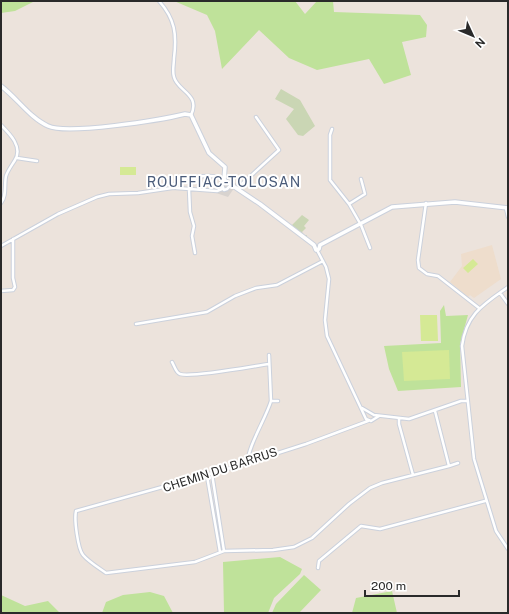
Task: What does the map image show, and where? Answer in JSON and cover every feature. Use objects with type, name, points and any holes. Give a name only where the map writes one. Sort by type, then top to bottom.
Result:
[{"type":"street","points":[[159,1],[166,9],[173,22],[175,44],[173,75],[178,86],[190,94],[193,107],[191,115],[209,153],[225,167],[222,189]]},
{"type":"street","points":[[1,86],[13,95],[40,121],[47,126],[59,129],[112,126],[185,114],[191,115]]},
{"type":"street","points":[[239,189],[243,183],[279,150],[256,117]]},
{"type":"street","points":[[1,125],[16,144],[16,158],[7,173],[4,197],[1,203]]},
{"type":"street","points":[[332,130],[330,141],[330,180],[349,204],[360,223],[370,248]]},
{"type":"street","points":[[16,158],[37,161]]},
{"type":"street","points":[[175,187],[181,179],[185,178],[220,177],[239,189],[314,245],[317,244],[320,246]]},
{"type":"street","points":[[349,204],[365,194],[361,179]]},
{"type":"street","points":[[1,246],[58,214],[103,195],[175,187],[189,190],[217,191],[227,189],[231,184]]},
{"type":"street","points":[[189,190],[190,212],[194,226],[192,242],[194,253]]},
{"type":"street","points":[[317,250],[320,246],[392,206],[455,202],[507,208],[508,217]]},
{"type":"street","points":[[426,203],[418,260],[419,268],[427,274],[438,276],[479,308]]},
{"type":"street","points":[[1,291],[13,290],[15,287],[13,278],[13,239]]},
{"type":"street","points":[[314,245],[314,249],[317,250],[328,273],[330,284],[326,313],[327,336],[368,421]]},
{"type":"street","points":[[136,324],[207,312],[235,296],[277,284],[323,261]]},
{"type":"street","points":[[508,287],[479,308],[469,323],[463,340],[472,453],[485,500],[496,531],[508,549]]},
{"type":"street","points":[[500,293],[508,304]]},
{"type":"street","points":[[248,462],[249,452],[267,415],[271,401],[269,355]]},
{"type":"street","points":[[172,362],[180,375],[200,374],[269,364]]},
{"type":"street","points":[[271,401],[278,401]]},
{"type":"street","points":[[362,423],[365,417],[370,414],[399,418],[413,418],[461,401],[467,401]]},
{"type":"street","points":[[360,406],[370,414],[373,419]]},
{"type":"street","points":[[435,411],[449,466]]},
{"type":"street","name":"CHEMIN DU BARRUS","points":[[220,552],[195,562],[106,573],[83,555],[76,527],[76,511],[207,476],[306,444],[379,416]]},
{"type":"street","points":[[399,418],[412,475]]},
{"type":"street","points":[[207,476],[220,552],[224,550],[273,550],[294,547],[312,538],[349,504],[370,488],[382,483],[458,463]]},
{"type":"street","points":[[212,474],[224,550]]},
{"type":"street","points":[[318,568],[319,560],[361,526],[380,529],[485,500]]},
{"type":"shaded area","points":[[221,176],[225,176],[237,184],[228,197],[216,193]]},
{"type":"shaded area","points":[[492,245],[501,279],[474,298],[470,295],[468,297],[450,282],[462,266],[461,254]]},
{"type":"green space","points":[[1,1],[35,1],[15,11],[1,13]]},
{"type":"green space","points":[[174,1],[295,1],[305,14],[317,1],[333,1],[334,12],[420,15],[427,25],[426,37],[402,42],[411,75],[384,84],[369,59],[317,70],[289,58],[259,30],[222,69],[215,31],[207,15]]},
{"type":"green space","points":[[281,89],[300,100],[315,126],[303,136],[298,135],[286,119],[294,109],[275,99]]},
{"type":"green space","points":[[120,167],[136,167],[136,175],[120,175]]},
{"type":"green space","points":[[302,215],[309,220],[304,226],[306,228],[302,232],[304,235],[307,235],[306,237],[292,225]]},
{"type":"green space","points":[[473,259],[478,264],[468,273],[463,268]]},
{"type":"green space","points":[[444,305],[446,316],[468,315],[460,344],[461,387],[398,391],[389,369],[384,346],[441,343],[440,311]]},
{"type":"green space","points":[[420,315],[437,315],[438,341],[421,341]]},
{"type":"green space","points":[[449,350],[450,379],[404,381],[402,352]]},
{"type":"green space","points":[[280,557],[302,569],[300,574],[274,598],[268,613],[224,613],[223,562]]},
{"type":"green space","points":[[304,575],[321,590],[299,613],[272,613],[276,604]]},
{"type":"green space","points":[[392,591],[397,613],[352,613],[356,598]]},
{"type":"green space","points":[[150,592],[164,596],[173,613],[102,613],[106,602],[123,595]]},
{"type":"green space","points":[[1,595],[25,606],[48,601],[60,613],[1,613]]},
{"type":"district","name":"ROUFFIAC-TOLOSAN","points":[[224,182]]}]
